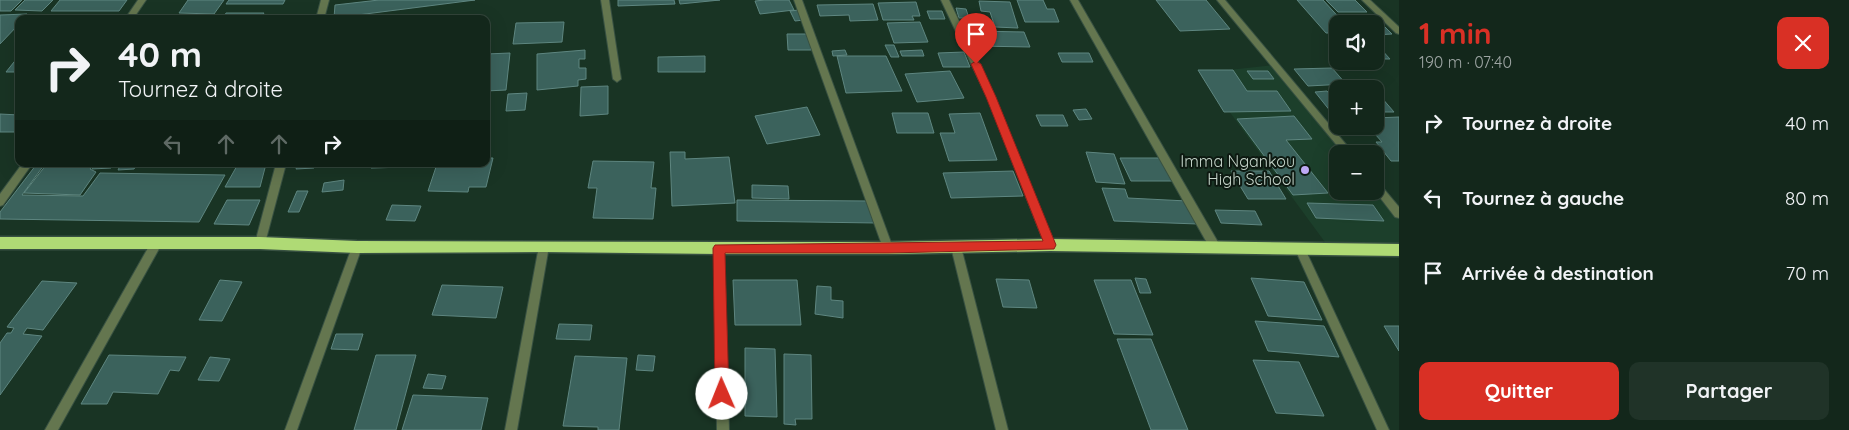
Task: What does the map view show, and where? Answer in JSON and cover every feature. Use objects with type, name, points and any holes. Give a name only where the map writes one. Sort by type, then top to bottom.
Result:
[{"type":"highway","points":[[0,243],[260,243],[356,247],[544,246],[719,248],[888,248],[1050,245],[1399,250]]},
{"type":"street","points":[[132,15],[142,0]]},
{"type":"street","points":[[321,15],[325,0]]},
{"type":"street","points":[[605,0],[617,79]]},
{"type":"street","points":[[798,0],[888,248]]},
{"type":"street","points":[[945,0],[991,97],[1050,245]]},
{"type":"street","points":[[1074,0],[1215,247]]},
{"type":"street","points":[[1221,0],[1342,145]]},
{"type":"street","points":[[1366,0],[1399,31]]},
{"type":"street","points":[[0,202],[25,167]]},
{"type":"street","points":[[260,243],[280,167]]},
{"type":"street","points":[[1384,196],[1399,214]]},
{"type":"street","points":[[51,430],[156,244]]},
{"type":"street","points":[[511,430],[544,246]]},
{"type":"street","points":[[291,430],[356,247]]},
{"type":"street","points":[[956,247],[1002,430]]},
{"type":"street","points":[[719,248],[723,430]]},
{"type":"street","points":[[1300,249],[1383,430]]},
{"type":"shaded area","name":"Imma Ngankou High School","points":[[1275,65],[1329,130],[1329,135],[1333,135],[1342,145],[1329,145],[1329,200],[1384,200],[1384,196],[1399,214],[1399,250],[1330,249],[1201,73]]},
{"type":"building","points":[[0,0],[22,0],[11,11],[0,11]]},
{"type":"building","points":[[25,0],[53,0],[42,11],[15,10]]},
{"type":"building","points":[[60,0],[127,0],[119,11],[51,11]]},
{"type":"building","points":[[188,0],[224,0],[214,14],[179,13]]},
{"type":"building","points":[[229,0],[285,0],[283,4],[226,4]]},
{"type":"building","points":[[379,0],[475,0],[358,15],[334,15],[335,5]]},
{"type":"building","points":[[618,0],[674,0],[675,4],[618,6]]},
{"type":"building","points":[[679,0],[720,0],[680,4]]},
{"type":"building","points":[[789,0],[794,10],[760,14],[755,1]]},
{"type":"building","points":[[1017,0],[1043,0],[1047,9],[1054,9],[1059,22],[1025,22]]},
{"type":"building","points":[[1156,0],[1206,0],[1230,29],[1180,31]]},
{"type":"building","points":[[1297,0],[1323,0],[1337,15],[1329,15],[1329,33],[1326,33]]},
{"type":"building","points":[[1326,0],[1355,0],[1367,12],[1338,12]]},
{"type":"building","points":[[979,1],[1010,2],[1018,28],[995,27],[990,12],[981,11]]},
{"type":"building","points":[[916,2],[920,16],[912,16],[914,20],[883,20],[878,3]]},
{"type":"building","points":[[873,4],[878,20],[850,21],[849,15],[820,16],[817,5]]},
{"type":"building","points":[[956,8],[966,9],[969,18],[959,18]]},
{"type":"building","points":[[799,10],[804,20],[795,21],[790,11]]},
{"type":"building","points":[[927,11],[942,11],[945,19],[930,19]]},
{"type":"building","points":[[226,13],[264,13],[263,15],[225,15]]},
{"type":"building","points":[[27,14],[15,15],[15,28],[0,44],[0,15]]},
{"type":"building","points":[[564,22],[562,42],[513,44],[516,23]]},
{"type":"building","points":[[920,22],[928,42],[894,43],[887,23]]},
{"type":"building","points":[[1384,26],[1392,34],[1384,34]]},
{"type":"building","points":[[972,31],[1024,32],[1030,47],[977,46]]},
{"type":"building","points":[[787,34],[809,34],[811,50],[788,50]]},
{"type":"building","points":[[885,45],[894,45],[899,57],[891,57]]},
{"type":"building","points":[[585,50],[585,59],[579,59],[579,68],[586,68],[586,79],[578,80],[578,86],[537,90],[537,54]]},
{"type":"building","points":[[845,50],[847,55],[833,56],[832,51]]},
{"type":"building","points":[[922,50],[924,56],[902,56],[900,51]]},
{"type":"building","points":[[964,52],[970,67],[943,67],[938,53]]},
{"type":"building","points":[[1384,52],[1390,59],[1384,59]]},
{"type":"building","points":[[510,53],[506,90],[490,91],[490,54]]},
{"type":"building","points":[[1058,53],[1089,53],[1093,62],[1062,62]]},
{"type":"building","points":[[705,56],[705,72],[658,72],[658,57]]},
{"type":"building","points":[[837,56],[886,56],[902,91],[846,93]]},
{"type":"building","points":[[15,61],[15,72],[6,72]]},
{"type":"building","points":[[1329,68],[1329,70],[1334,70],[1342,80],[1329,80],[1329,85],[1308,86],[1294,69]]},
{"type":"building","points":[[1198,70],[1233,70],[1247,91],[1277,91],[1291,111],[1224,112]]},
{"type":"building","points":[[950,71],[964,98],[917,102],[905,74]]},
{"type":"building","points":[[1247,71],[1268,71],[1274,79],[1253,79]]},
{"type":"building","points":[[608,86],[608,114],[580,116],[581,87]]},
{"type":"building","points":[[1327,91],[1329,93],[1329,110],[1315,92]]},
{"type":"building","points":[[527,93],[525,110],[506,111],[508,94]]},
{"type":"building","points":[[1384,100],[1394,112],[1384,112]]},
{"type":"building","points":[[807,107],[820,135],[767,144],[755,116]]},
{"type":"building","points":[[1086,109],[1092,119],[1079,120],[1073,110]]},
{"type":"building","points":[[892,113],[928,113],[934,133],[897,133]]},
{"type":"building","points":[[980,113],[997,160],[949,161],[940,133],[955,133],[949,114]]},
{"type":"building","points":[[0,114],[15,115],[15,132],[0,132]]},
{"type":"building","points":[[1036,115],[1063,115],[1068,126],[1041,126]]},
{"type":"building","points":[[1294,116],[1312,139],[1286,140],[1328,193],[1293,195],[1237,119]]},
{"type":"building","points":[[1399,117],[1399,161],[1391,161],[1384,152],[1384,145],[1378,145],[1376,142],[1382,142],[1376,135],[1384,135],[1384,118]]},
{"type":"building","points":[[670,152],[685,152],[685,159],[729,157],[735,203],[672,206]]},
{"type":"building","points":[[1086,152],[1114,154],[1125,184],[1096,182]]},
{"type":"building","points":[[490,158],[493,158],[486,187],[469,187],[468,192],[428,191],[436,167],[490,167]]},
{"type":"building","points":[[1120,158],[1161,158],[1174,181],[1131,181]]},
{"type":"building","points":[[593,161],[654,162],[651,188],[656,188],[653,219],[593,218],[597,188],[588,188]]},
{"type":"building","points":[[34,167],[43,167],[22,195],[83,196],[100,173],[225,175],[199,222],[0,219],[0,212]]},
{"type":"building","points":[[44,167],[92,167],[90,169],[96,172],[80,195],[24,193]]},
{"type":"building","points":[[93,167],[112,167],[111,168],[92,169]]},
{"type":"building","points":[[120,167],[135,167],[134,169],[118,170]]},
{"type":"building","points":[[236,167],[265,167],[260,187],[225,187]]},
{"type":"building","points":[[297,167],[314,167],[314,168],[296,169]]},
{"type":"building","points":[[372,167],[406,167],[371,168]]},
{"type":"building","points":[[1013,171],[1023,196],[951,198],[943,173]]},
{"type":"building","points":[[1231,171],[1269,171],[1286,199],[1248,199]]},
{"type":"building","points":[[344,180],[343,190],[322,192],[324,183]]},
{"type":"building","points":[[752,185],[788,186],[789,199],[752,198]]},
{"type":"building","points":[[1102,188],[1125,189],[1128,198],[1187,201],[1198,224],[1114,221]]},
{"type":"building","points":[[297,191],[308,191],[299,212],[288,212]]},
{"type":"building","points":[[227,200],[260,200],[249,225],[214,224]]},
{"type":"building","points":[[737,200],[869,201],[877,223],[737,221]]},
{"type":"building","points":[[1307,203],[1373,205],[1384,221],[1316,218]]},
{"type":"building","points":[[392,205],[421,206],[415,221],[386,220]]},
{"type":"building","points":[[1215,210],[1255,211],[1262,225],[1221,223]]},
{"type":"building","points":[[1135,278],[1146,279],[1151,293],[1140,293]]},
{"type":"building","points":[[1251,278],[1304,282],[1322,320],[1268,316]]},
{"type":"building","points":[[996,279],[1029,280],[1037,308],[1003,307]]},
{"type":"building","points":[[220,280],[242,282],[222,321],[199,320]]},
{"type":"building","points":[[733,280],[797,280],[801,325],[735,325]]},
{"type":"building","points":[[1094,280],[1131,280],[1153,335],[1114,334]]},
{"type":"building","points":[[42,281],[77,283],[43,330],[27,328],[23,334],[42,336],[0,395],[0,343],[7,333],[11,333],[14,328],[7,327]]},
{"type":"building","points":[[442,285],[503,287],[496,318],[432,315]]},
{"type":"building","points":[[817,286],[831,287],[831,300],[843,301],[843,318],[815,314]]},
{"type":"building","points":[[1255,321],[1324,326],[1339,357],[1268,351]]},
{"type":"building","points":[[559,324],[592,325],[590,340],[556,339]]},
{"type":"building","points":[[1384,326],[1399,326],[1399,351]]},
{"type":"building","points":[[336,334],[363,334],[358,350],[331,349]]},
{"type":"building","points":[[1117,339],[1151,339],[1188,430],[1151,430]]},
{"type":"building","points":[[745,348],[775,349],[777,417],[745,416]]},
{"type":"building","points":[[784,354],[811,355],[812,419],[795,419],[796,425],[784,424]]},
{"type":"building","points":[[109,355],[186,357],[179,371],[170,370],[158,394],[113,392],[107,404],[81,404]]},
{"type":"building","points":[[376,355],[416,355],[396,430],[354,430]]},
{"type":"building","points":[[638,355],[655,356],[653,371],[636,370]]},
{"type":"building","points":[[575,356],[627,358],[619,430],[563,426]]},
{"type":"building","points":[[210,357],[230,359],[219,381],[198,380]]},
{"type":"building","points":[[1253,360],[1299,362],[1324,416],[1276,413]]},
{"type":"building","points":[[428,374],[446,376],[442,389],[423,388]]},
{"type":"building","points":[[413,395],[488,398],[481,430],[402,430]]},
{"type":"place","name":"Imma Ngankou High School","points":[[1305,170]]},
{"type":"route","points":[[722,394],[719,248],[888,248],[1050,245],[976,64]]}]
